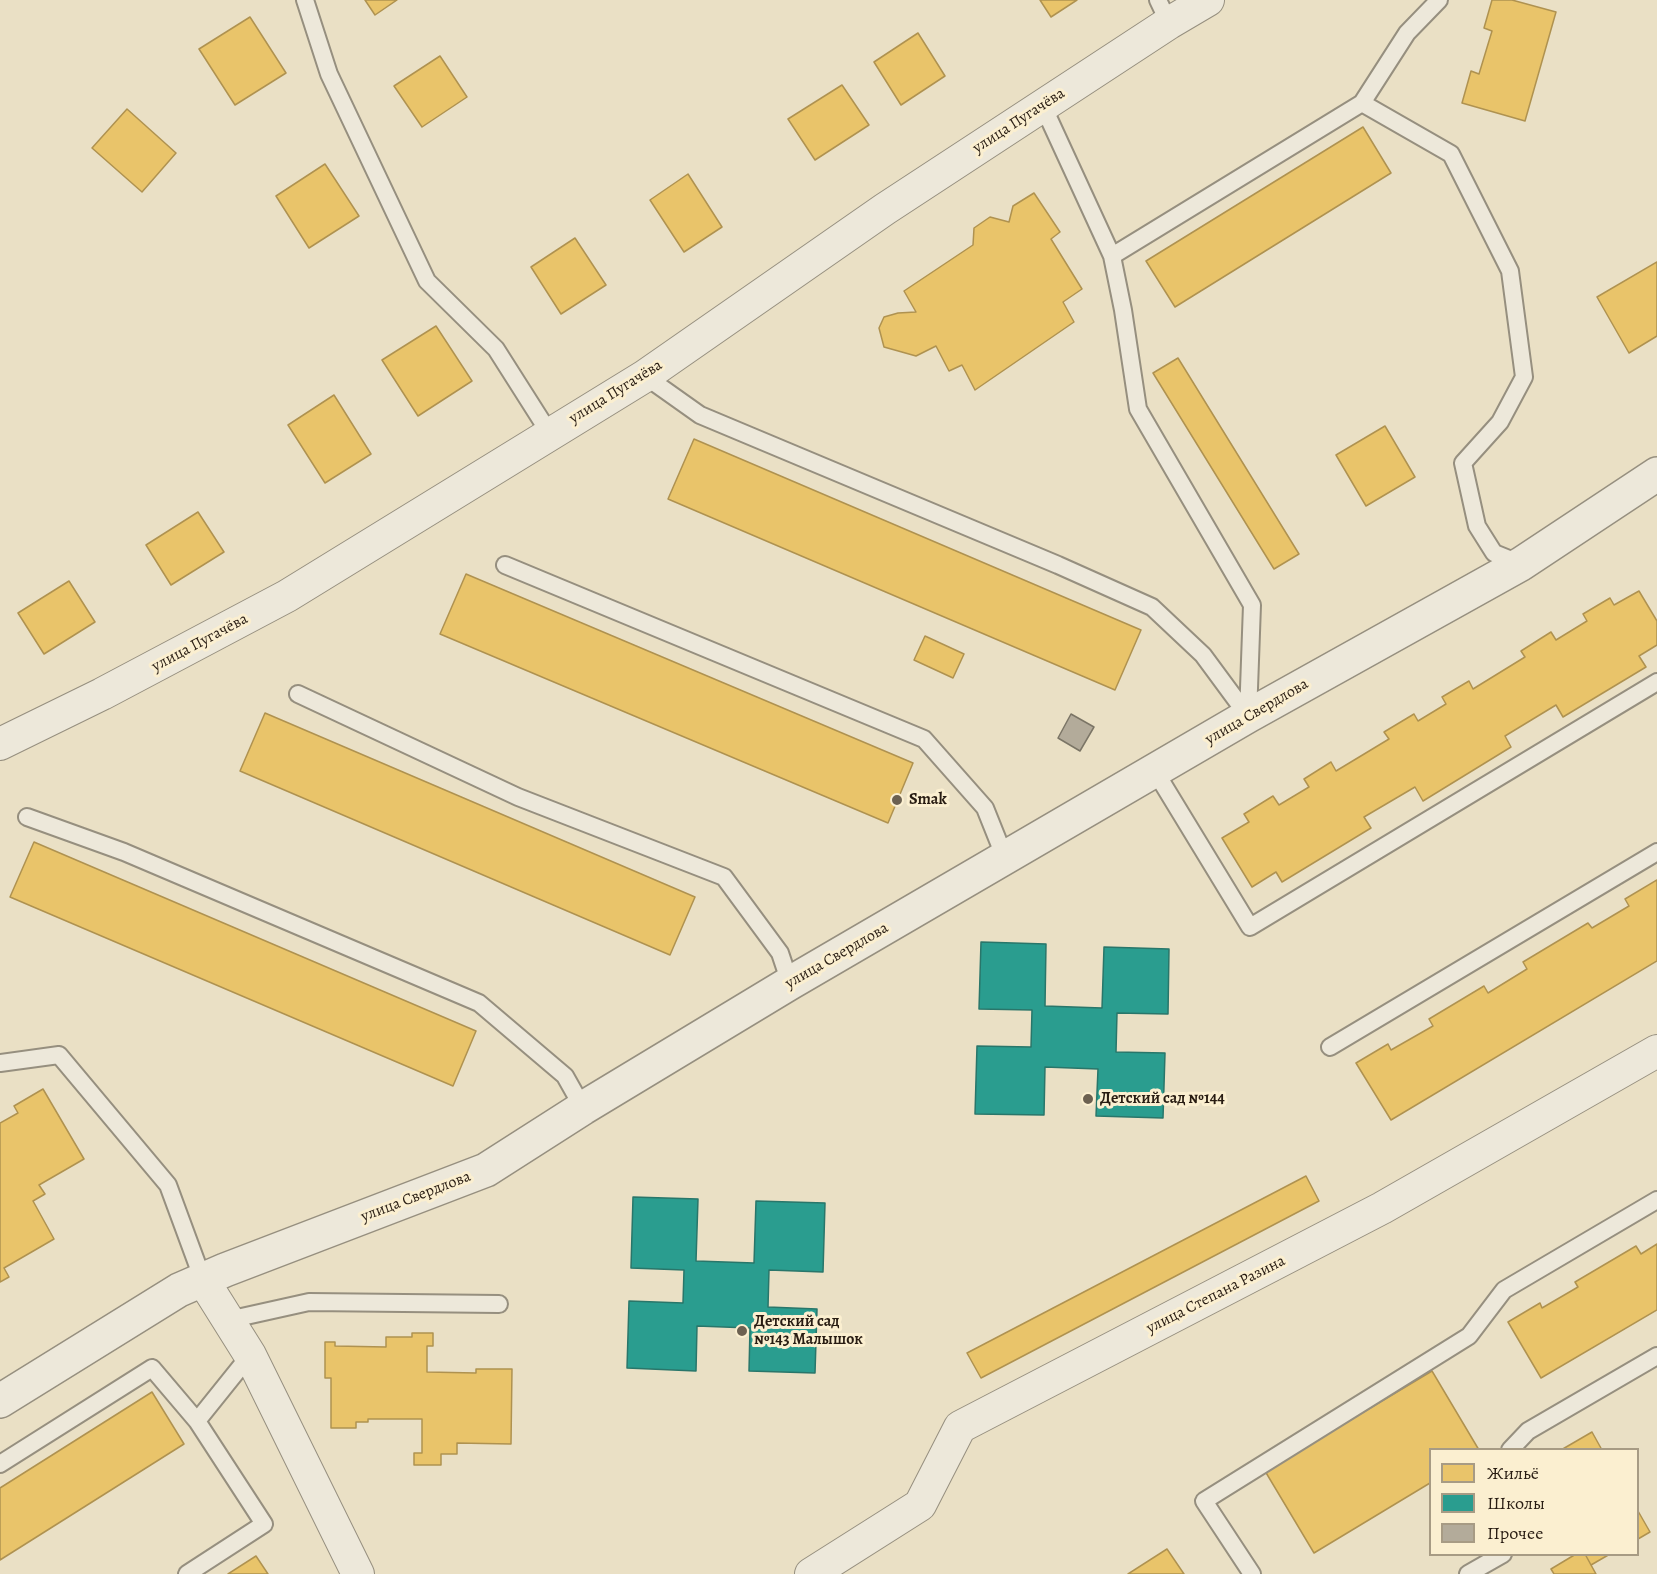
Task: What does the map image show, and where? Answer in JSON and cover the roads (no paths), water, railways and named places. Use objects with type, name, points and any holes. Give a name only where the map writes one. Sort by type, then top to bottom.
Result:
[{"type":"street","name":"улица Пугачёва","points":[[0,744],[102,694],[287,596],[645,376],[885,209],[1043,106],[1164,11],[1208,0]]},
{"type":"street","name":"улица Свердлова","points":[[0,1401],[178,1290],[486,1170],[583,1108],[790,983],[1248,716],[1521,564],[1657,474]]},
{"type":"street","name":"улица Степана Разина","points":[[811,1574],[920,1505],[960,1427],[1382,1208],[1657,1051]]},
{"type":"street","points":[[203,1280],[250,1355],[358,1574]]},
{"type":"lane","points":[[305,0],[329,74],[427,281],[496,349],[550,434]]},
{"type":"lane","points":[[1112,256],[1362,103],[1407,33],[1439,0]]},
{"type":"lane","points":[[1362,103],[1450,154],[1510,271],[1524,377],[1500,422],[1463,463],[1477,526],[1494,553],[1521,564]]},
{"type":"lane","points":[[1043,106],[1112,256],[1138,409],[1252,605],[1248,716]]},
{"type":"lane","points":[[645,376],[700,415],[1152,607],[1203,655],[1248,716]]},
{"type":"lane","points":[[505,566],[924,738],[985,808],[1005,858]]},
{"type":"lane","points":[[1155,771],[1250,927],[1657,682]]},
{"type":"lane","points":[[298,694],[518,798],[724,877],[780,953],[790,983]]},
{"type":"lane","points":[[27,817],[124,852],[479,1003],[565,1076],[583,1108]]},
{"type":"lane","points":[[1330,1047],[1657,852]]},
{"type":"lane","points":[[0,1063],[59,1055],[168,1185],[203,1280]]},
{"type":"lane","points":[[1252,1574],[1204,1502],[1468,1336],[1504,1290],[1657,1200]]},
{"type":"lane","points":[[228,1320],[309,1302],[499,1304]]},
{"type":"lane","points":[[196,1421],[250,1355]]},
{"type":"lane","points":[[1511,1448],[1528,1431],[1657,1356]]},
{"type":"lane","points":[[0,1464],[152,1368],[196,1421],[264,1524],[187,1574]]},
{"type":"lane","points":[[1468,1574],[1500,1556]]},
{"type":"place","name":"Smak","points":[[897,800]]},
{"type":"place","name":"Детский сад №144","points":[[1088,1099]]},
{"type":"place","name":"Детский сад №143 Малышок","points":[[742,1331]]}]
